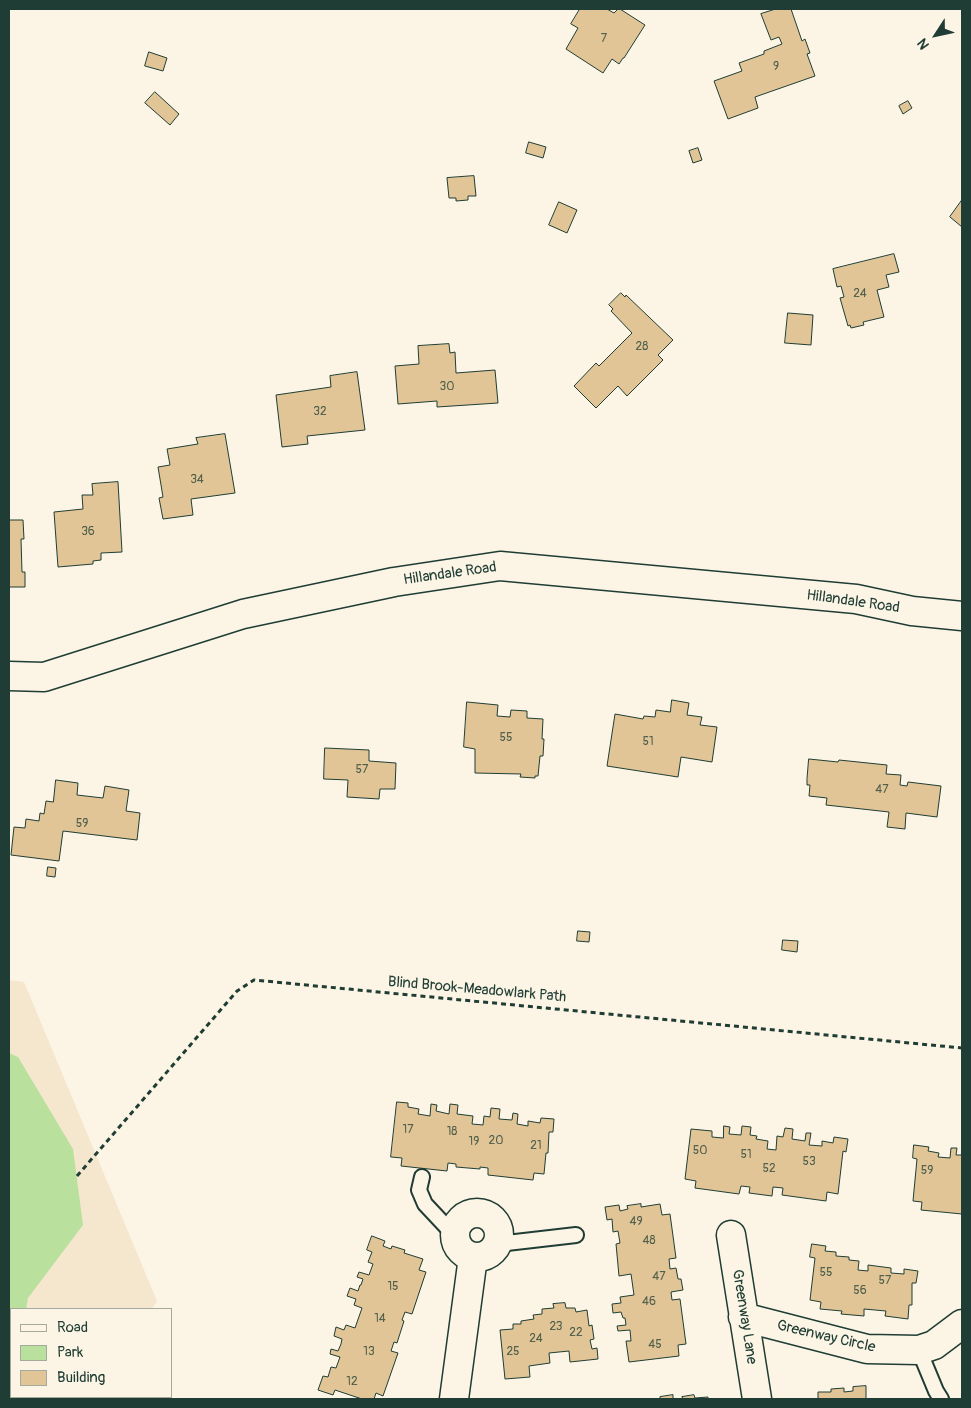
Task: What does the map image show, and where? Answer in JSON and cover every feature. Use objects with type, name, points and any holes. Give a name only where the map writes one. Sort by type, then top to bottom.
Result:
[{"type":"street","name":"Hillandale Road","points":[[9,676],[44,677],[243,614],[394,582],[500,566],[856,599],[912,611],[962,616]]},
{"type":"street","points":[[471,1214],[485,1214],[496,1224],[500,1238],[498,1244],[488,1255],[473,1257],[461,1250],[455,1236],[456,1229],[464,1217],[471,1214]]},
{"type":"street","name":"Greenway Lane","points":[[731,1235],[757,1399]]},
{"type":"street","points":[[454,1399],[473,1257]]},
{"type":"street","name":"Greenway Circle","points":[[743,1317],[867,1349],[919,1350],[934,1345],[962,1324]]},
{"type":"lane","points":[[422,1177],[419,1190],[425,1204],[455,1236]]},
{"type":"lane","points":[[498,1244],[576,1235]]},
{"type":"lane","points":[[919,1350],[941,1399]]},
{"type":"path","name":"Blind Brook-Meadowlark Path","points":[[76,1176],[237,991],[254,980],[962,1048]]},
{"type":"shaded area","points":[[9,980],[24,982],[157,1301],[153,1308],[10,1308],[10,1398],[104,1398],[9,1399]]},
{"type":"green space","points":[[9,1053],[18,1057],[73,1149],[83,1225],[28,1298],[26,1308],[10,1308],[9,1354]]},
{"type":"building","points":[[580,9],[607,9],[614,13],[620,9],[645,25],[619,64],[612,59],[603,73],[566,49],[578,28],[571,24]]},
{"type":"building","points":[[776,9],[791,9],[802,41],[805,39],[810,53],[807,54],[815,76],[755,97],[758,108],[728,119],[714,81],[742,71],[739,63],[764,54],[764,51],[782,44],[779,37],[771,40],[761,14]]},
{"type":"building","points":[[149,52],[167,58],[163,71],[145,66]]},
{"type":"building","points":[[155,92],[179,114],[170,125],[145,103]]},
{"type":"building","points":[[908,101],[912,108],[903,114],[899,106]]},
{"type":"building","points":[[529,142],[546,147],[543,158],[526,153]]},
{"type":"building","points":[[698,148],[702,160],[693,163],[689,151]]},
{"type":"building","points":[[474,176],[476,196],[468,196],[468,200],[456,201],[456,198],[449,198],[447,178]]},
{"type":"building","points":[[962,200],[962,227],[950,217]]},
{"type":"building","points":[[559,202],[577,210],[567,233],[549,225]]},
{"type":"building","points":[[894,254],[899,272],[886,275],[889,287],[877,290],[884,317],[863,322],[864,325],[851,328],[850,325],[848,326],[840,298],[844,297],[841,286],[837,287],[833,269]]},
{"type":"building","points":[[621,293],[625,297],[626,295],[673,340],[658,355],[663,360],[627,396],[618,386],[596,408],[574,386],[596,363],[599,366],[632,333],[611,311],[613,309],[609,305]]},
{"type":"building","points":[[788,313],[813,315],[811,345],[785,343]]},
{"type":"building","points":[[449,344],[450,353],[455,352],[456,373],[495,370],[498,403],[437,407],[437,401],[398,404],[395,366],[419,364],[418,346]]},
{"type":"building","points":[[357,372],[365,430],[307,436],[308,444],[282,447],[276,395],[331,387],[330,376]]},
{"type":"building","points":[[225,434],[235,493],[191,499],[193,515],[163,519],[159,498],[163,497],[158,467],[170,465],[167,449],[198,444],[196,438]]},
{"type":"building","points":[[118,482],[122,552],[101,553],[101,560],[93,561],[93,564],[58,567],[54,512],[83,509],[82,495],[93,495],[92,484]]},
{"type":"building","points":[[9,520],[23,520],[24,539],[21,539],[22,572],[25,572],[25,587],[9,587]]},
{"type":"building","points":[[672,700],[689,703],[687,715],[702,717],[700,725],[717,727],[712,762],[681,757],[678,777],[607,766],[615,714],[643,719],[644,716],[655,717],[656,710],[670,712]]},
{"type":"building","points":[[467,702],[498,705],[497,716],[510,717],[511,710],[527,711],[527,718],[543,719],[543,756],[540,756],[538,776],[535,776],[535,778],[520,777],[521,774],[475,773],[475,749],[464,747]]},
{"type":"building","points":[[325,748],[369,750],[369,761],[396,763],[395,789],[380,789],[379,799],[347,797],[348,780],[324,779]]},
{"type":"building","points":[[809,759],[887,765],[886,774],[901,775],[900,785],[907,786],[908,782],[941,786],[937,817],[906,813],[905,829],[887,827],[889,812],[826,805],[827,798],[809,796],[810,785],[807,785],[807,779]]},
{"type":"building","points":[[56,780],[78,783],[77,795],[103,798],[105,786],[129,790],[126,811],[140,813],[137,840],[63,831],[59,861],[11,855],[14,827],[25,828],[26,819],[39,821],[40,813],[44,814],[46,801],[53,802]]},
{"type":"building","points":[[48,867],[56,868],[55,877],[47,876]]},
{"type":"building","points":[[578,931],[590,932],[589,942],[577,941]]},
{"type":"building","points":[[783,940],[798,941],[797,952],[782,950]]},
{"type":"building","points":[[397,1102],[408,1103],[408,1107],[419,1109],[418,1114],[430,1116],[431,1104],[437,1105],[436,1111],[449,1114],[450,1104],[458,1105],[457,1114],[473,1116],[472,1124],[483,1125],[484,1116],[490,1117],[491,1108],[500,1109],[499,1119],[512,1120],[513,1113],[518,1114],[517,1124],[528,1126],[528,1121],[540,1123],[541,1118],[554,1119],[553,1132],[549,1132],[544,1174],[534,1173],[533,1180],[488,1175],[488,1168],[456,1167],[456,1164],[448,1163],[447,1171],[401,1166],[402,1158],[391,1157]]},
{"type":"building","points":[[724,1126],[730,1127],[729,1134],[741,1135],[742,1126],[751,1127],[750,1135],[757,1136],[756,1139],[768,1141],[767,1149],[776,1150],[777,1136],[783,1137],[785,1128],[793,1129],[792,1139],[805,1141],[806,1133],[811,1133],[809,1145],[822,1146],[822,1141],[833,1143],[834,1137],[848,1139],[846,1152],[843,1151],[838,1194],[827,1192],[826,1201],[782,1195],[783,1188],[773,1187],[772,1196],[749,1193],[750,1187],[741,1186],[739,1194],[695,1188],[696,1181],[685,1179],[691,1129],[712,1131],[712,1137],[723,1138]]},
{"type":"building","points":[[914,1145],[929,1147],[928,1151],[939,1153],[938,1157],[950,1158],[951,1148],[957,1148],[956,1155],[962,1155],[962,1214],[921,1210],[922,1202],[913,1201],[917,1159],[913,1158]]},
{"type":"building","points":[[641,1204],[641,1207],[660,1204],[662,1215],[670,1214],[676,1258],[669,1259],[670,1269],[676,1268],[683,1290],[671,1292],[672,1300],[680,1299],[686,1344],[678,1345],[679,1356],[629,1362],[626,1341],[631,1341],[630,1330],[618,1331],[617,1326],[626,1325],[625,1318],[623,1318],[621,1312],[613,1313],[612,1304],[621,1303],[620,1297],[634,1295],[631,1274],[619,1276],[616,1244],[620,1243],[618,1231],[613,1232],[612,1219],[607,1220],[605,1207],[619,1205],[620,1211],[628,1209],[627,1206]]},
{"type":"building","points":[[372,1236],[385,1241],[383,1246],[391,1249],[392,1246],[405,1250],[404,1253],[423,1259],[419,1270],[426,1272],[412,1314],[405,1312],[397,1343],[394,1342],[391,1351],[398,1353],[383,1396],[376,1393],[374,1399],[362,1399],[335,1390],[333,1395],[318,1390],[323,1376],[328,1377],[331,1367],[336,1368],[340,1357],[330,1354],[331,1349],[338,1351],[341,1344],[342,1339],[334,1336],[336,1327],[344,1330],[346,1325],[355,1328],[362,1308],[354,1305],[356,1299],[347,1296],[350,1288],[358,1291],[361,1285],[363,1279],[357,1277],[359,1272],[369,1275],[373,1264],[368,1262],[372,1252],[367,1250]]},
{"type":"building","points":[[812,1244],[826,1246],[825,1251],[836,1252],[836,1256],[849,1257],[849,1260],[859,1261],[858,1270],[868,1271],[868,1265],[891,1268],[891,1273],[904,1274],[904,1269],[918,1271],[916,1283],[912,1283],[912,1305],[909,1305],[908,1319],[885,1316],[886,1311],[864,1309],[864,1316],[841,1314],[842,1311],[820,1309],[821,1302],[810,1300],[815,1258],[810,1257]]},
{"type":"building","points":[[565,1303],[566,1308],[575,1308],[576,1312],[587,1310],[589,1326],[592,1325],[594,1339],[590,1340],[592,1349],[597,1348],[598,1359],[570,1362],[569,1351],[549,1353],[550,1363],[529,1366],[530,1377],[505,1379],[500,1330],[513,1329],[513,1324],[521,1324],[521,1321],[534,1319],[533,1315],[542,1314],[542,1309],[554,1308],[553,1304]]},
{"type":"building","points":[[866,1386],[866,1399],[818,1399],[818,1392],[831,1392],[831,1389],[844,1388],[844,1392],[853,1391],[853,1387]]},
{"type":"building","points":[[673,1395],[673,1399],[660,1399],[660,1397]]},
{"type":"building","points":[[694,1395],[695,1398],[708,1397],[708,1399],[683,1399],[682,1397]]},
{"type":"building","points":[[52,1398],[76,1398],[76,1399]]}]
